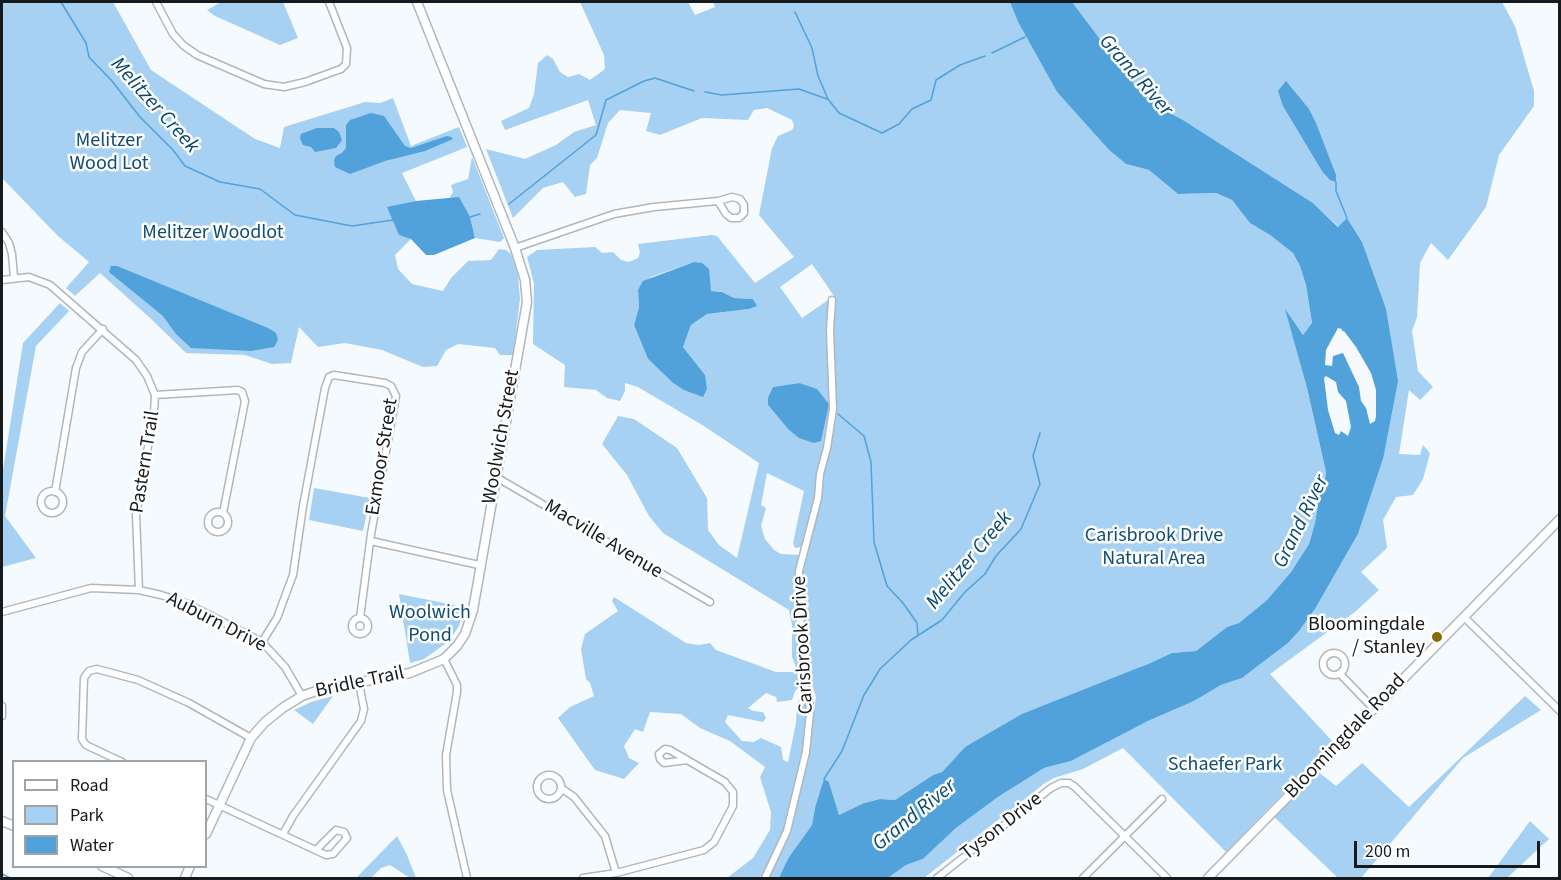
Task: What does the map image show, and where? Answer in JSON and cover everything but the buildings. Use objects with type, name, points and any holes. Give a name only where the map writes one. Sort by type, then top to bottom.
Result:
[{"type":"street","points":[[156,2],[173,34],[197,55],[264,84],[284,87],[341,69],[346,64],[347,48],[329,2]]},
{"type":"street","name":"Woolwich Street","points":[[417,2],[515,248],[525,280],[527,302],[479,564],[473,610],[457,646],[444,659]]},
{"type":"street","points":[[515,248],[614,214],[654,207],[718,201]]},
{"type":"street","points":[[2,232],[9,243],[12,254],[14,278]]},
{"type":"street","name":"Pastern Trail","points":[[2,280],[29,277],[50,285],[103,329],[136,360],[147,376],[155,395],[136,515],[139,590]]},
{"type":"street","name":"Carisbrook Drive","points":[[765,879],[787,831],[807,742],[810,713],[809,695],[802,671],[799,571],[818,498],[833,409],[830,330],[832,300]]},
{"type":"street","points":[[55,492],[76,368],[82,352],[103,329]]},
{"type":"street","name":"Exmoor Street","points":[[262,642],[277,618],[293,575],[325,388],[329,377],[334,375],[385,383],[392,386],[396,396],[371,541],[479,564]]},
{"type":"street","points":[[155,395],[238,390],[244,396],[223,513]]},
{"type":"street","name":"Macville Avenue","points":[[496,477],[710,602]]},
{"type":"street","name":"Bloomingdale Road","points":[[1208,879],[1560,519]]},
{"type":"street","points":[[360,618],[371,541]]},
{"type":"street","name":"Auburn Drive","points":[[2,612],[91,588],[139,590],[188,604],[262,642],[285,667],[302,696]]},
{"type":"street","points":[[1465,618],[1560,711]]},
{"type":"street","points":[[444,659],[457,685],[446,755],[447,790],[467,879]]},
{"type":"street","name":"Bridle Trail","points":[[207,832],[251,738],[284,707],[302,696],[322,689],[410,673],[444,659]]},
{"type":"street","points":[[118,760],[86,745],[82,739],[84,678],[89,671],[97,669],[138,680],[189,703],[251,738]]},
{"type":"street","points":[[1340,674],[1373,708]]},
{"type":"street","points":[[283,834],[293,816],[361,721],[363,709],[359,683]]},
{"type":"street","points":[[2,706],[2,716]]},
{"type":"street","points":[[583,879],[616,873],[704,850],[714,842],[733,806],[733,792],[725,782],[687,760]]},
{"type":"street","name":"Tyson Drive","points":[[937,879],[1061,783],[1069,783],[1125,836]]},
{"type":"street","points":[[561,788],[574,797],[605,836],[616,873]]},
{"type":"street","points":[[207,799],[326,855],[333,854],[347,838],[344,832],[336,830],[316,850]]},
{"type":"street","points":[[1083,879],[1162,799]]},
{"type":"street","points":[[1125,836],[1167,879]]},
{"type":"street","points":[[104,868],[128,879]]},
{"type":"green space","name":"Melitzer Woodlot","points":[[2,2],[113,2],[151,70],[255,139],[280,148],[284,127],[365,102],[380,103],[393,98],[411,146],[459,127],[467,147],[402,173],[416,201],[388,208],[411,239],[395,255],[398,269],[412,284],[443,291],[451,278],[468,261],[491,260],[499,249],[506,250],[511,254],[518,275],[520,299],[513,355],[500,355],[495,348],[458,344],[446,350],[437,366],[423,367],[382,350],[345,343],[318,347],[299,327],[291,363],[272,364],[245,355],[186,353],[100,273],[75,296],[66,288],[89,262],[58,236],[2,178]]},
{"type":"green space","points":[[221,2],[283,2],[298,38],[280,45],[215,16],[207,10]]},
{"type":"green space","name":"Carisbrook Drive Natural Area","points":[[580,2],[688,2],[695,15],[715,7],[713,2],[1010,2],[1018,22],[1057,92],[1109,150],[1126,164],[1149,170],[1178,194],[1216,193],[1232,200],[1250,223],[1293,253],[1300,266],[1306,285],[1312,324],[1303,335],[1286,311],[1307,388],[1326,472],[1309,544],[1291,572],[1267,600],[1239,623],[1227,627],[1196,651],[1172,653],[965,747],[942,772],[933,775],[895,800],[880,799],[864,803],[839,815],[829,782],[815,808],[812,825],[789,857],[783,872],[779,878],[767,878],[788,835],[804,774],[816,697],[811,681],[796,667],[792,657],[792,625],[789,610],[663,533],[649,516],[627,475],[602,444],[618,416],[634,419],[677,448],[707,498],[708,530],[719,545],[737,558],[759,463],[704,426],[638,387],[625,383],[625,391],[620,401],[607,398],[596,390],[564,387],[565,365],[533,344],[534,283],[527,257],[537,250],[595,247],[602,253],[613,252],[621,260],[629,262],[638,258],[640,253],[638,244],[712,235],[717,236],[755,283],[794,257],[759,215],[772,148],[778,136],[792,130],[794,126],[792,120],[767,108],[754,110],[748,120],[702,118],[660,135],[646,131],[651,113],[620,110],[608,123],[597,158],[590,165],[586,194],[575,197],[563,182],[543,188],[513,218],[486,149],[525,159],[556,145],[574,132],[596,125],[588,100],[505,130],[501,121],[529,108],[534,94],[538,63],[547,55],[553,59],[560,72],[568,77],[579,74],[590,80],[605,69],[604,55]],"holes":[[[694,262],[711,291],[722,292],[734,298],[753,299],[756,305],[749,309],[707,314],[691,325],[683,347],[705,375],[672,382],[648,359],[634,325],[639,307],[638,290],[651,277]],[[812,264],[834,296],[802,318],[780,287]],[[799,383],[788,429],[768,405],[773,387]],[[767,473],[804,491],[793,543],[795,548],[808,546],[805,553],[781,554],[774,550],[765,539],[761,526],[766,508],[761,505]]]},
{"type":"green space","name":"Schaefer Park","points":[[1072,2],[1502,2],[1515,26],[1534,91],[1534,106],[1499,155],[1486,207],[1448,260],[1431,243],[1420,263],[1417,317],[1412,331],[1418,371],[1433,387],[1420,400],[1409,390],[1399,454],[1420,455],[1423,445],[1430,453],[1423,479],[1413,495],[1396,497],[1383,520],[1387,548],[1361,572],[1379,590],[1356,611],[1270,674],[1333,742],[1226,852],[1123,748],[1083,769],[1045,783],[924,878],[888,878],[906,865],[923,859],[956,828],[998,797],[1044,768],[1071,761],[1148,721],[1194,701],[1221,685],[1242,678],[1288,643],[1315,609],[1358,534],[1383,459],[1362,242],[1347,218],[1339,227],[1313,203],[1162,109],[1140,92]]},
{"type":"green space","points":[[472,157],[504,238],[500,242],[475,238],[470,217],[450,197],[453,192],[451,185],[468,179]]},
{"type":"green space","points":[[60,303],[69,311],[36,346],[5,516],[36,558],[2,567],[2,476],[23,343]]},
{"type":"green space","points":[[314,488],[370,498],[363,531],[309,520]]},
{"type":"green space","name":"Woolwich Pond","points":[[399,594],[464,607],[459,626],[449,641],[424,659],[410,663]]},
{"type":"green space","points":[[614,597],[686,643],[699,645],[710,643],[716,650],[776,672],[799,672],[801,685],[795,691],[792,700],[777,702],[776,697],[766,693],[748,708],[763,712],[766,718],[763,722],[728,715],[725,722],[742,741],[754,742],[761,738],[781,747],[783,760],[788,762],[796,723],[797,705],[801,693],[805,694],[807,716],[803,751],[786,827],[762,878],[727,878],[753,858],[770,830],[771,812],[760,777],[765,767],[730,741],[700,728],[681,714],[650,712],[643,732],[635,729],[624,746],[629,758],[639,763],[624,779],[595,770],[558,718],[570,707],[594,696],[590,683],[586,679],[581,649],[585,634],[618,611],[612,601]]},
{"type":"green space","points":[[333,696],[313,724],[294,710],[311,702]]},
{"type":"green space","points":[[1525,696],[1541,710],[1463,758],[1361,878],[1338,878],[1272,815],[1316,770],[1336,786],[1362,763],[1409,807]]},
{"type":"green space","points":[[1530,821],[1549,839],[1507,878],[1488,878]]},
{"type":"green space","points":[[397,836],[416,878],[410,878],[390,865],[381,868],[371,878],[356,878]]},
{"type":"water","name":"Grand River","points":[[1010,2],[1072,2],[1140,92],[1162,109],[1313,203],[1338,227],[1347,218],[1362,242],[1386,309],[1398,381],[1383,459],[1358,534],[1315,609],[1288,643],[1242,678],[1221,685],[1194,701],[1148,721],[1071,761],[1044,768],[998,797],[956,828],[923,859],[906,865],[888,878],[779,878],[789,857],[812,825],[824,779],[829,782],[839,815],[864,803],[880,799],[895,800],[933,775],[942,772],[965,747],[1022,714],[1172,653],[1196,651],[1227,627],[1239,623],[1267,600],[1291,572],[1309,544],[1315,523],[1326,472],[1307,388],[1285,309],[1303,335],[1312,323],[1306,285],[1293,253],[1250,223],[1232,200],[1216,193],[1178,194],[1149,170],[1126,164],[1109,150],[1057,92],[1018,22]],"holes":[[[1338,328],[1344,331],[1356,347],[1371,373],[1376,390],[1376,416],[1375,421],[1370,424],[1366,408],[1361,401],[1359,387],[1343,353],[1333,356],[1332,366],[1325,365],[1326,350]],[[1326,376],[1336,382],[1338,392],[1346,401],[1351,427],[1348,436],[1341,431],[1339,435],[1335,433],[1328,410],[1324,378]]]},
{"type":"water","points":[[1286,81],[1309,109],[1316,123],[1336,175],[1336,182],[1330,180],[1322,171],[1283,106],[1278,91]]},
{"type":"water","points":[[371,113],[384,116],[405,146],[411,148],[447,136],[453,139],[425,151],[385,161],[350,174],[335,167],[336,156],[346,148],[346,125],[350,120]]},
{"type":"water","points":[[317,128],[334,128],[339,132],[342,140],[336,148],[315,152],[311,147],[303,145],[300,138],[301,134]]},
{"type":"water","points":[[459,197],[470,217],[475,238],[434,255],[426,255],[411,239],[399,235],[387,207],[416,201]]},
{"type":"water","points":[[694,262],[702,263],[709,269],[711,291],[722,292],[734,298],[753,299],[757,306],[707,314],[691,325],[683,347],[705,375],[707,389],[703,397],[684,390],[672,382],[648,359],[634,325],[639,307],[638,290],[643,281]]},
{"type":"water","points":[[111,266],[117,266],[268,328],[276,333],[278,340],[274,347],[251,351],[191,348],[176,334],[163,316],[109,272]]},
{"type":"water","points":[[799,383],[817,389],[829,404],[821,441],[814,443],[799,438],[788,429],[768,405],[768,398],[773,387]]},
{"type":"waterway","name":"Melitzer Creek","points":[[61,2],[86,43],[89,57],[185,166],[220,182],[260,189],[295,215],[352,226],[393,220]]},
{"type":"waterway","name":"Melitzer Creek","points":[[795,12],[812,48],[818,76],[828,99],[839,113],[882,133],[899,124],[912,109],[931,100],[936,80],[960,65],[985,56]]},
{"type":"waterway","name":"Melitzer Creek","points":[[992,53],[1025,37]]},
{"type":"waterway","name":"Melitzer Creek","points":[[509,204],[596,135],[606,100],[655,78],[694,91]]},
{"type":"waterway","name":"Melitzer Creek","points":[[705,92],[722,95],[799,89],[827,99]]},
{"type":"waterway","points":[[1336,182],[1336,191],[1347,218]]},
{"type":"waterway","points":[[470,217],[480,214]]},
{"type":"waterway","points":[[838,414],[864,436],[871,462],[874,542],[887,586],[917,623],[918,636]]},
{"type":"waterway","name":"Melitzer Creek","points":[[824,779],[842,751],[864,695],[880,669],[911,640],[942,620],[965,592],[985,574],[996,556],[1021,529],[1040,484],[1033,456],[1040,433]]},
{"type":"waterway","points":[[2,874],[10,878]]},
{"type":"place","name":"Bloomingdale / Stanley","points":[[1437,637]]},
{"type":"park label","name":"Melitzer Wood Lot","points":[[109,154]]}]
